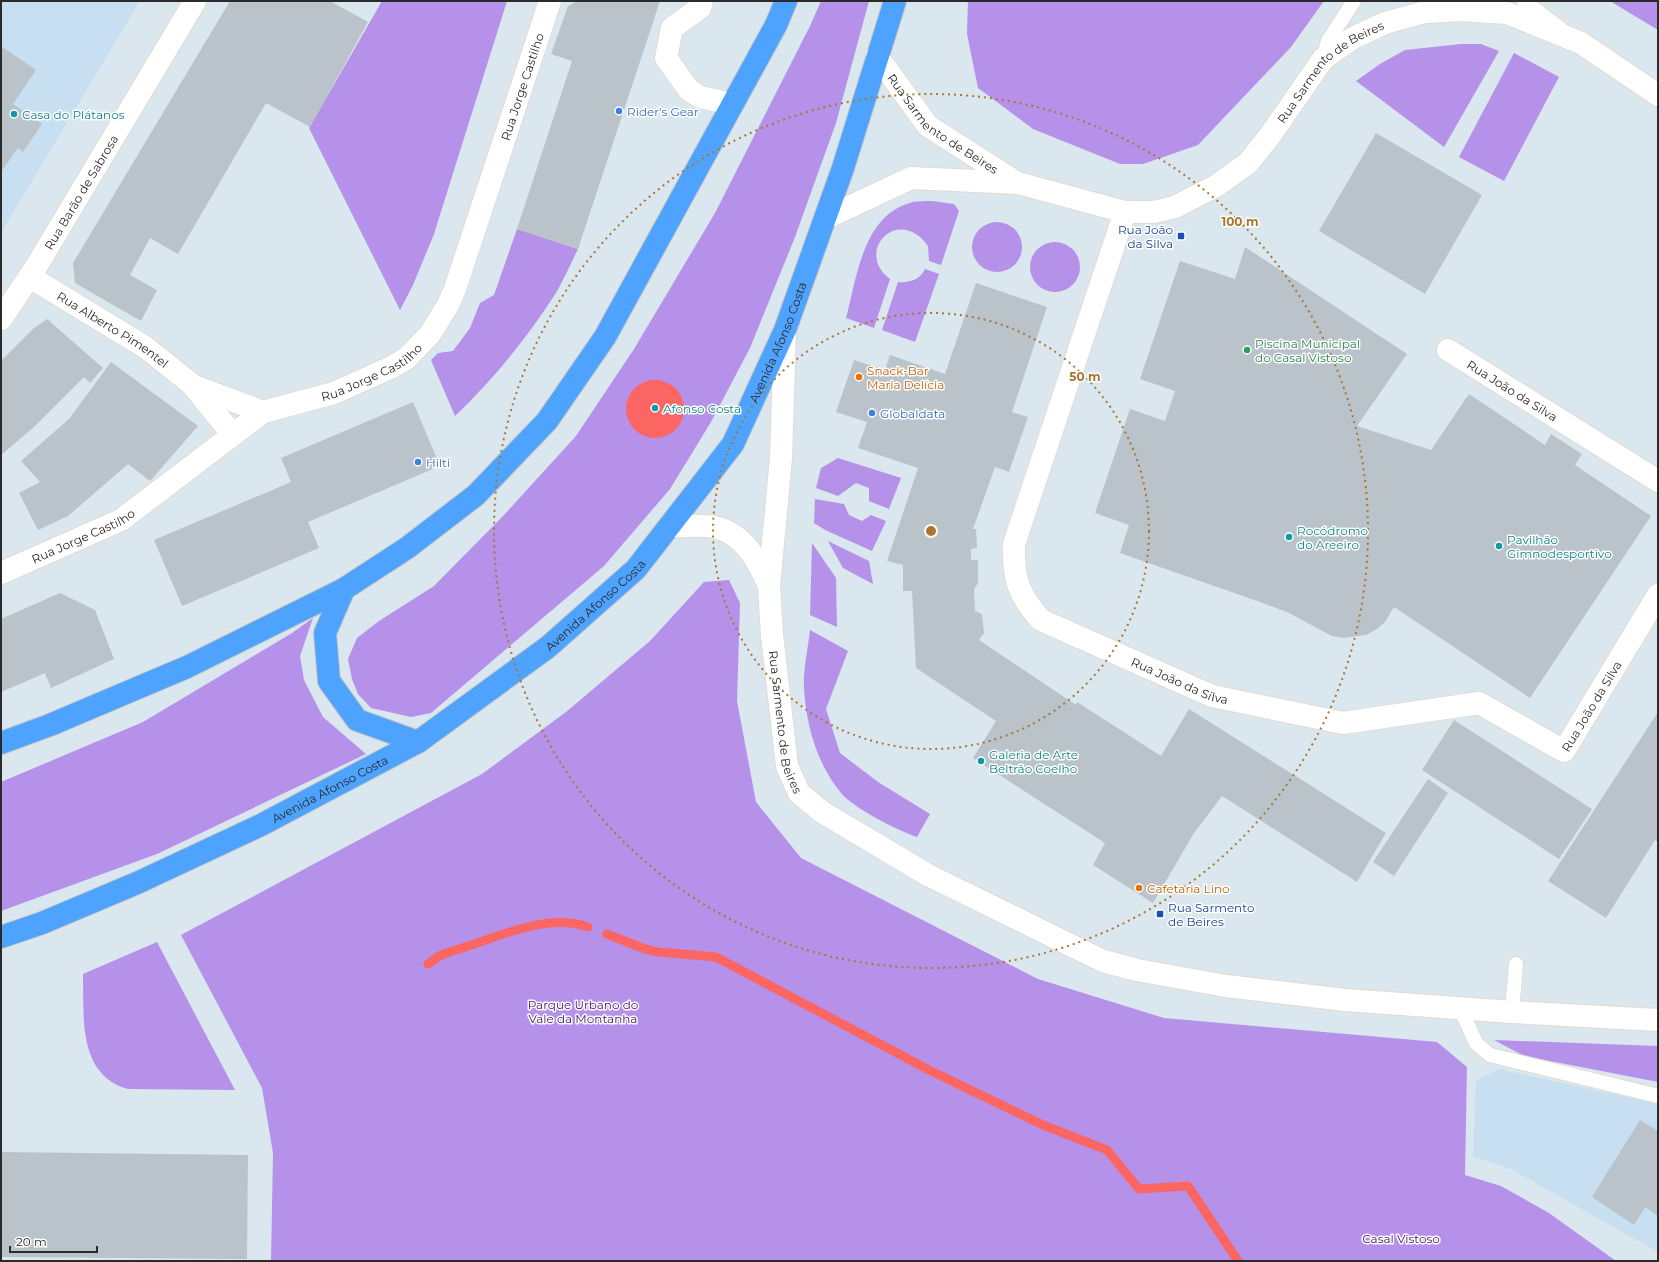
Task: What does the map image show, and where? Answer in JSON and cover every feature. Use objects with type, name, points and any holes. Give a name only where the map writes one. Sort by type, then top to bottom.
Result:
[{"type":"main road","points":[[1,743],[50,726],[187,667],[344,589],[407,548],[476,494],[548,421],[605,337],[656,247],[776,25],[786,1]]},
{"type":"main road","name":"Avenida Afonso Costa","points":[[1,937],[42,923],[144,880],[261,825],[418,742],[548,647],[636,569],[733,444],[786,330],[826,218],[895,1]]},
{"type":"main road","points":[[344,589],[325,633],[329,681],[357,720],[418,742]]},
{"type":"street","name":"Rua Barão de Sabrosa","points":[[1,319],[30,277],[195,1]]},
{"type":"street","name":"Rua Jorge Castilho","points":[[1,573],[122,520],[263,412],[334,393],[392,367],[419,346],[440,320],[455,289],[550,1]]},
{"type":"street","points":[[702,1],[700,8],[672,28],[666,58],[689,90],[700,96],[732,104]]},
{"type":"street","name":"Rua Sarmento de Beires","points":[[826,218],[911,178],[1018,183],[1125,212],[1154,212],[1176,207],[1216,186],[1248,163],[1269,137],[1323,59],[1353,38],[1385,23],[1425,12],[1461,10],[1507,13],[1581,43],[1658,96]]},
{"type":"street","name":"Rua Sarmento de Beires","points":[[877,56],[928,126],[1018,183]]},
{"type":"street","name":"Rua João da Silva","points":[[1125,212],[1014,544],[1013,563],[1016,581],[1027,604],[1041,620],[1212,696],[1343,724],[1479,703],[1564,751],[1658,596]]},
{"type":"street","name":"Rua Alberto Pimentel","points":[[30,277],[145,347],[194,386],[233,436]]},
{"type":"street","name":"Rua Sarmento de Beires","points":[[786,330],[780,458],[769,586],[772,635],[787,766],[799,793],[822,812],[928,875],[1103,961],[1177,979],[1269,992],[1345,1000],[1512,1012],[1658,1020]]},
{"type":"street","name":"Rua João da Silva","points":[[1448,350],[1658,481]]},
{"type":"street","name":"Rua Alberto Pimentel","points":[[194,386],[263,412]]},
{"type":"street","name":"Rua Sarmento de Beires","points":[[670,526],[716,527],[736,537],[750,550],[761,566],[769,586]]},
{"type":"lane","points":[[1323,59],[1328,41],[1354,1]]},
{"type":"lane","points":[[1524,1],[1581,43]]},
{"type":"lane","points":[[1512,1012],[1516,964]]},
{"type":"lane","points":[[1460,1008],[1476,1044],[1490,1055],[1658,1096]]},
{"type":"shaded area","points":[[1,1],[140,1],[1,233]]},
{"type":"shaded area","points":[[655,380],[666,382],[679,393],[682,398],[684,409],[682,420],[671,433],[666,436],[655,438],[644,436],[631,425],[628,420],[626,409],[628,398],[639,385],[644,382]]},
{"type":"shaded area","points":[[1499,1069],[1658,1104],[1658,1252],[1509,1168],[1473,1157],[1476,1081]]},
{"type":"green space","points":[[382,1],[507,1],[434,234],[413,285],[400,310],[309,128]]},
{"type":"green space","points":[[821,1],[869,1],[836,123],[795,237],[750,348],[711,422],[670,489],[604,566],[431,713],[411,717],[371,708],[358,694],[352,679],[348,659],[357,638],[379,621],[434,586],[504,515],[576,436],[634,349],[715,213],[810,26]]},
{"type":"green space","points":[[968,1],[1324,1],[1291,47],[1198,145],[1143,164],[1120,164],[1033,129],[978,88],[967,34]]},
{"type":"green space","points":[[1610,1],[1658,1],[1658,30]]},
{"type":"green space","points":[[1461,44],[1481,44],[1499,51],[1444,147],[1356,81],[1380,64],[1405,50]]},
{"type":"green space","points":[[1514,53],[1559,77],[1504,181],[1459,157]]},
{"type":"green space","points":[[932,201],[954,204],[959,211],[941,265],[929,261],[928,246],[916,234],[904,230],[893,231],[884,237],[878,246],[876,257],[880,268],[890,279],[874,328],[846,318],[854,284],[865,249],[873,233],[883,219],[896,209],[913,202]]},
{"type":"green space","points":[[992,222],[1002,222],[1015,229],[1022,242],[1022,252],[1015,265],[1002,272],[992,272],[983,268],[976,261],[972,252],[972,242],[976,233],[983,226]]},
{"type":"green space","points":[[517,229],[578,249],[556,293],[533,326],[509,358],[483,388],[455,416],[431,360],[438,353],[453,351],[470,328],[480,303],[494,295]]},
{"type":"green space","points":[[1050,242],[1060,242],[1073,249],[1080,262],[1080,272],[1073,285],[1060,292],[1050,292],[1041,288],[1034,281],[1030,272],[1030,262],[1034,253],[1041,246]]},
{"type":"green space","points":[[925,269],[939,274],[915,342],[882,330],[898,282],[914,280],[923,273]]},
{"type":"green space","points":[[838,458],[901,478],[889,509],[869,501],[869,488],[856,483],[838,496],[816,488],[821,468]]},
{"type":"green space","points":[[815,499],[844,504],[849,515],[862,521],[871,515],[886,521],[872,551],[825,530],[814,523]]},
{"type":"green space","points":[[828,541],[869,561],[873,584],[843,568]]},
{"type":"green space","points":[[812,543],[836,578],[837,627],[810,615]]},
{"type":"green space","name":"Parque Urbano do Vale da Montanha","points":[[729,580],[740,603],[737,701],[756,802],[801,858],[1038,979],[1164,1018],[1437,1042],[1467,1067],[1465,1175],[1501,1186],[1549,1213],[1616,1261],[271,1261],[273,1153],[262,1088],[181,935],[482,774],[566,712],[650,641],[704,582]]},
{"type":"green space","points":[[313,618],[300,656],[304,680],[323,717],[366,754],[157,854],[1,911],[1,782],[143,722],[292,633]]},
{"type":"green space","points":[[810,630],[848,651],[826,709],[840,753],[878,782],[930,814],[917,837],[899,830],[855,805],[841,793],[825,770],[814,744],[805,702],[804,674]]},
{"type":"green space","points":[[157,942],[235,1090],[128,1089],[111,1082],[100,1071],[92,1057],[87,1042],[84,1025],[83,974]]},
{"type":"green space","points":[[1494,1040],[1658,1046],[1658,1082],[1524,1056]]},
{"type":"building","points":[[230,1],[330,1],[368,22],[310,127],[266,103],[178,254],[150,238],[130,275],[157,290],[141,321],[75,283],[73,263]]},
{"type":"building","points":[[577,1],[660,1],[578,249],[517,229],[572,61],[551,54],[568,6]]},
{"type":"building","name":"Casa do Plátanos","points":[[1,46],[36,70],[13,104],[42,124],[23,152],[18,148],[1,172]]},
{"type":"building","points":[[1376,133],[1482,195],[1425,294],[1319,231]]},
{"type":"building","points":[[1245,247],[1407,354],[1357,426],[1431,450],[1469,394],[1545,445],[1551,434],[1582,454],[1575,465],[1651,516],[1530,698],[1394,607],[1385,622],[1377,629],[1366,635],[1343,638],[1332,636],[1287,612],[1120,553],[1129,525],[1095,513],[1130,409],[1165,421],[1175,391],[1140,379],[1180,261],[1235,279]]},
{"type":"building","points":[[976,283],[1047,307],[1012,412],[1028,417],[1009,472],[995,467],[973,529],[976,529],[977,548],[971,549],[971,560],[978,560],[978,583],[974,589],[975,611],[982,614],[984,633],[979,640],[1076,705],[1077,702],[1161,756],[1189,709],[1386,833],[1357,882],[1222,796],[1194,833],[1153,903],[1093,865],[1105,843],[973,758],[996,721],[916,668],[912,591],[903,591],[903,565],[887,561],[918,468],[858,448],[867,422],[836,412],[854,360],[885,370],[890,355],[945,374]]},
{"type":"building","points":[[47,319],[103,368],[90,383],[84,377],[34,427],[1,455],[1,361],[33,329]]},
{"type":"building","points":[[111,362],[198,426],[150,481],[128,464],[68,516],[38,530],[19,493],[40,482],[21,461],[69,419]]},
{"type":"building","points":[[413,402],[440,466],[308,522],[319,548],[182,606],[154,540],[291,482],[281,458]]},
{"type":"building","points":[[60,593],[95,610],[114,659],[51,688],[45,673],[1,692],[1,619]]},
{"type":"building","points":[[1658,712],[1658,842],[1655,840],[1606,918],[1548,881]]},
{"type":"building","points":[[1454,720],[1592,809],[1559,859],[1422,770]]},
{"type":"building","points":[[1428,779],[1448,793],[1394,876],[1373,862]]},
{"type":"building","points":[[1640,1120],[1658,1131],[1658,1216],[1645,1207],[1634,1225],[1592,1197]]},
{"type":"building","points":[[1,1152],[248,1155],[247,1259],[1,1257]]},
{"type":"waterway","points":[[428,964],[439,956],[452,951],[503,934],[537,925],[571,923],[588,927]]},
{"type":"waterway","points":[[607,934],[645,949],[658,952],[716,957],[929,1070],[1043,1125],[1107,1150],[1139,1189],[1188,1186],[1238,1261]]},
{"type":"place","name":"Rider's Gear","points":[[619,111]]},
{"type":"place","name":"Casa do Plátanos","points":[[14,114]]},
{"type":"place","name":"Rua João da Silva","points":[[1181,236]]},
{"type":"place","name":"Piscina Municipal do Casal Vistoso","points":[[1247,350]]},
{"type":"place","name":"Snack-Bar Maria Delícia","points":[[859,377]]},
{"type":"place","name":"Afonso Costa","points":[[655,408]]},
{"type":"place","name":"Globaldata","points":[[872,413]]},
{"type":"place","name":"Hilti","points":[[418,462]]},
{"type":"place","name":"Rocódromo do Areeiro","points":[[1289,537]]},
{"type":"place","name":"Pavilhão Gimnodesportivo","points":[[1499,546]]},
{"type":"place","name":"Galeria de Arte Beltrão Coelho","points":[[981,761]]},
{"type":"place","name":"Cafetaria Lino","points":[[1139,888]]},
{"type":"place","name":"Rua Sarmento de Beires","points":[[1160,914]]},
{"type":"park label","name":"Casal Vistoso","points":[[1401,1238]]}]
